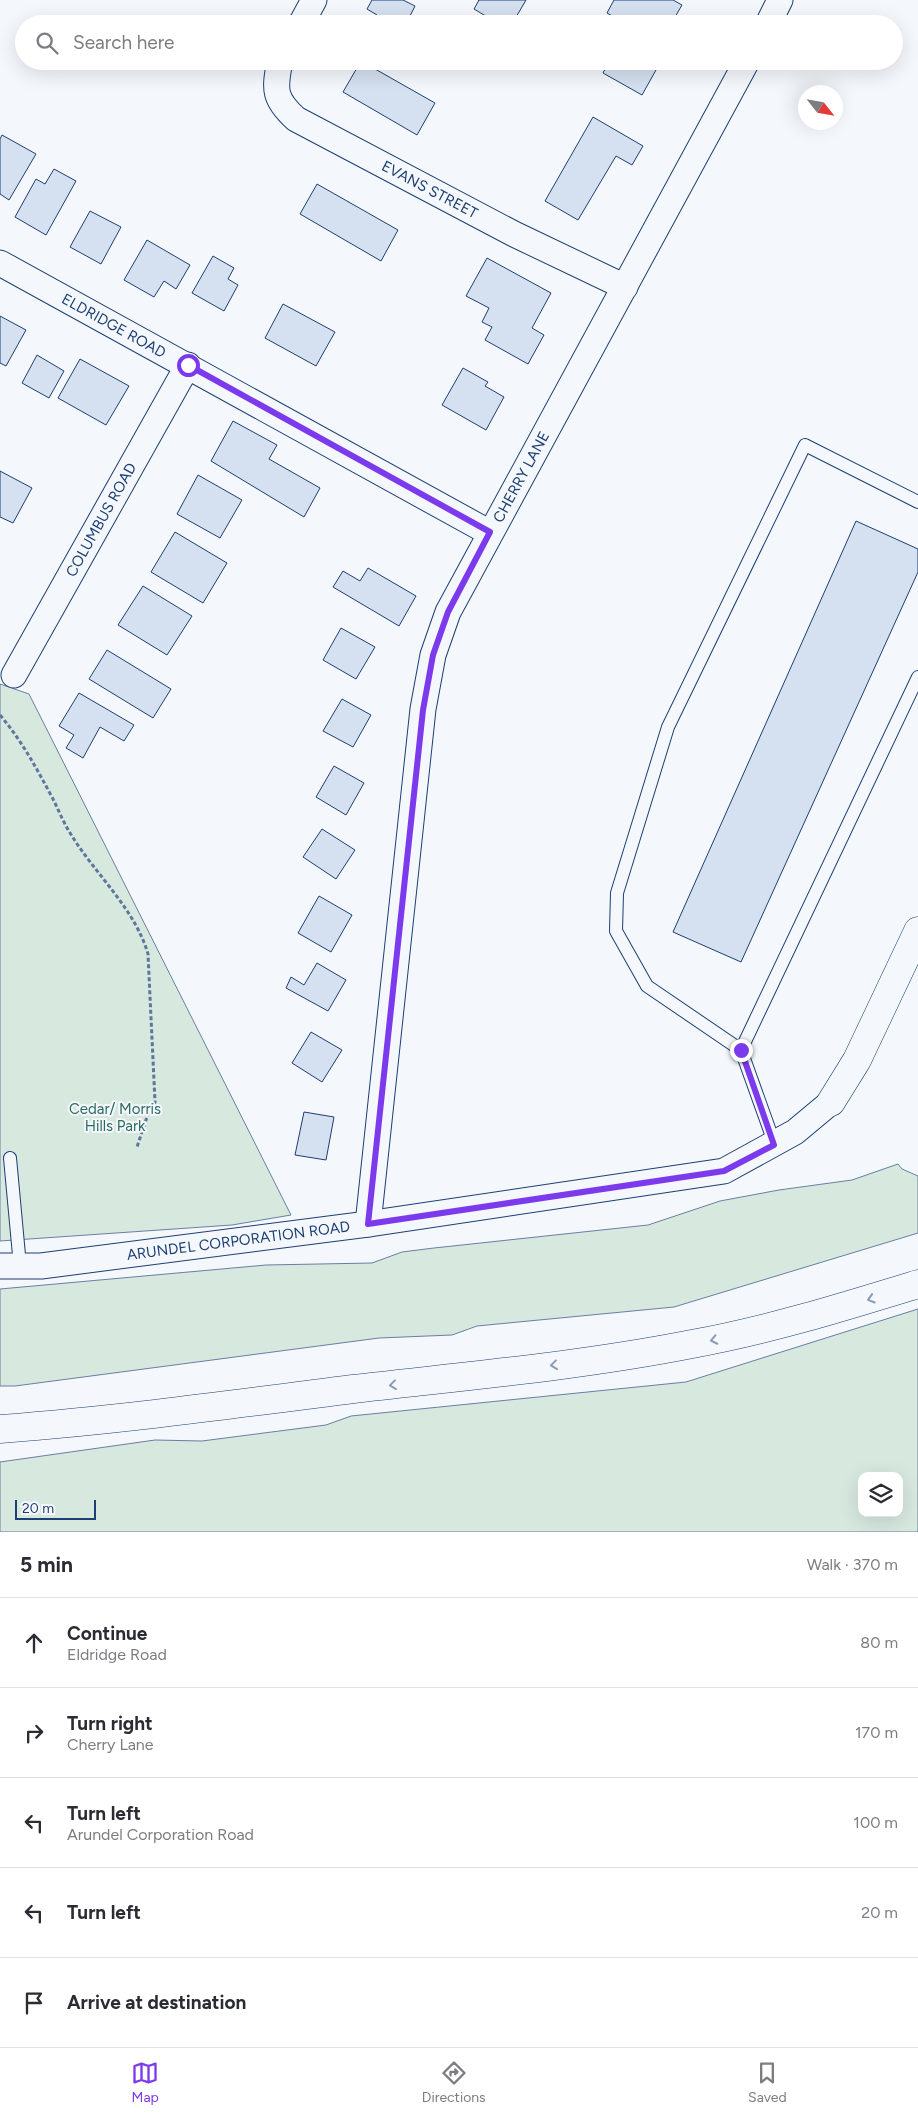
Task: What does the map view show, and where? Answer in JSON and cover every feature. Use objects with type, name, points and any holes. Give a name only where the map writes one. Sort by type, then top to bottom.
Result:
[{"type":"main road","name":"ARUNDEL CORPORATION ROAD","points":[[831,1102],[857,1060],[918,931]]},
{"type":"main road","points":[[0,1429],[210,1407],[580,1362],[682,1346],[794,1322],[918,1284]]},
{"type":"street","points":[[306,15],[314,0]]},
{"type":"street","points":[[772,15],[780,0]]},
{"type":"street","name":"EVANS STREET","points":[[278,70],[276,82],[280,104],[296,120],[514,234],[625,287]]},
{"type":"street","name":"CHERRY LANE","points":[[368,1224],[423,710],[433,655],[448,612],[490,532],[742,70]]},
{"type":"street","name":"ELDRIDGE ROAD","points":[[0,263],[490,532]]},
{"type":"street","name":"COLUMBUS ROAD","points":[[14,675],[188,365]]},
{"type":"street","name":"ARUNDEL CORPORATION ROAD","points":[[10,1266],[41,1266],[368,1224],[724,1171],[795,1132],[831,1102]]},
{"type":"lane","points":[[774,1145],[741,1050],[647,986],[616,931],[617,893],[668,727],[805,445],[918,502]]},
{"type":"lane","points":[[741,1050],[918,677]]},
{"type":"lane","points":[[10,1158],[10,1266]]},
{"type":"path","points":[[0,716],[14,732],[33,761],[70,834],[89,864],[128,913],[143,938],[148,954],[154,1102],[137,1146]]},
{"type":"green space","name":"Cedar/ Morris Hills Park","points":[[0,684],[29,694],[291,1215],[232,1225],[0,1241]]},
{"type":"green space","points":[[898,1164],[902,1169],[918,1176],[918,1233],[674,1307],[477,1326],[452,1335],[379,1338],[15,1386],[0,1386],[0,1289],[266,1265],[372,1263],[402,1252],[648,1225],[720,1201],[779,1190],[852,1180]]},
{"type":"green space","points":[[918,1309],[918,1532],[0,1532],[0,1462],[155,1440],[202,1441],[326,1425],[351,1416],[686,1382]]},
{"type":"building","points":[[372,0],[403,0],[415,6],[410,15],[377,15],[367,9]]},
{"type":"building","points":[[479,0],[526,0],[517,15],[484,15],[474,9]]},
{"type":"building","points":[[614,0],[673,0],[682,5],[676,15],[610,15],[607,13]]},
{"type":"building","points":[[356,70],[377,70],[435,103],[417,135],[343,92]]},
{"type":"building","points":[[604,70],[656,70],[642,95],[603,73]]},
{"type":"building","points":[[593,117],[643,146],[632,165],[616,156],[578,220],[545,201]]},
{"type":"building","points":[[2,135],[36,154],[9,200],[0,194],[0,139]]},
{"type":"building","points":[[54,169],[76,181],[46,235],[15,217],[36,179],[45,184]]},
{"type":"building","points":[[317,184],[398,230],[381,261],[300,214]]},
{"type":"building","points":[[90,211],[121,227],[101,264],[70,247]]},
{"type":"building","points":[[147,240],[190,265],[176,289],[164,281],[154,297],[124,280]]},
{"type":"building","points":[[213,256],[234,268],[228,279],[238,285],[224,311],[192,293]]},
{"type":"building","points":[[487,258],[551,293],[532,328],[544,335],[528,364],[485,340],[492,327],[482,322],[489,308],[466,296]]},
{"type":"building","points":[[283,304],[335,332],[316,366],[265,338]]},
{"type":"building","points":[[0,316],[26,330],[6,366],[0,363]]},
{"type":"building","points":[[37,355],[64,371],[49,398],[22,383]]},
{"type":"building","points":[[80,359],[129,386],[106,425],[58,398]]},
{"type":"building","points":[[463,368],[488,382],[485,386],[504,397],[486,430],[442,405]]},
{"type":"building","points":[[233,421],[277,445],[269,459],[320,488],[304,517],[211,461]]},
{"type":"building","points":[[0,471],[32,488],[13,523],[0,517]]},
{"type":"building","points":[[198,475],[242,500],[220,538],[177,514]]},
{"type":"building","points":[[856,521],[918,549],[918,572],[741,962],[673,932]]},
{"type":"building","points":[[175,532],[227,563],[203,603],[151,572]]},
{"type":"building","points":[[368,568],[416,596],[399,626],[333,587],[343,571],[360,581]]},
{"type":"building","points":[[143,586],[192,616],[167,655],[118,625]]},
{"type":"building","points":[[341,628],[375,647],[356,679],[323,660]]},
{"type":"building","points":[[107,650],[171,689],[153,718],[89,679]]},
{"type":"building","points":[[79,693],[134,725],[124,741],[100,727],[83,758],[66,748],[74,735],[59,726]]},
{"type":"building","points":[[342,699],[371,715],[353,747],[323,731]]},
{"type":"building","points":[[334,766],[364,783],[346,815],[316,797]]},
{"type":"building","points":[[322,829],[355,850],[336,879],[303,857]]},
{"type":"building","points":[[319,896],[352,915],[331,952],[298,933]]},
{"type":"building","points":[[317,963],[346,980],[328,1011],[286,988],[291,977],[304,985]]},
{"type":"building","points":[[311,1032],[342,1050],[322,1082],[292,1063]]},
{"type":"building","points":[[304,1112],[334,1117],[326,1160],[295,1155]]},
{"type":"route","points":[[188,365],[490,532],[448,612],[433,655],[423,710],[368,1224],[724,1171],[761,1150],[774,1145],[741,1050]]}]
